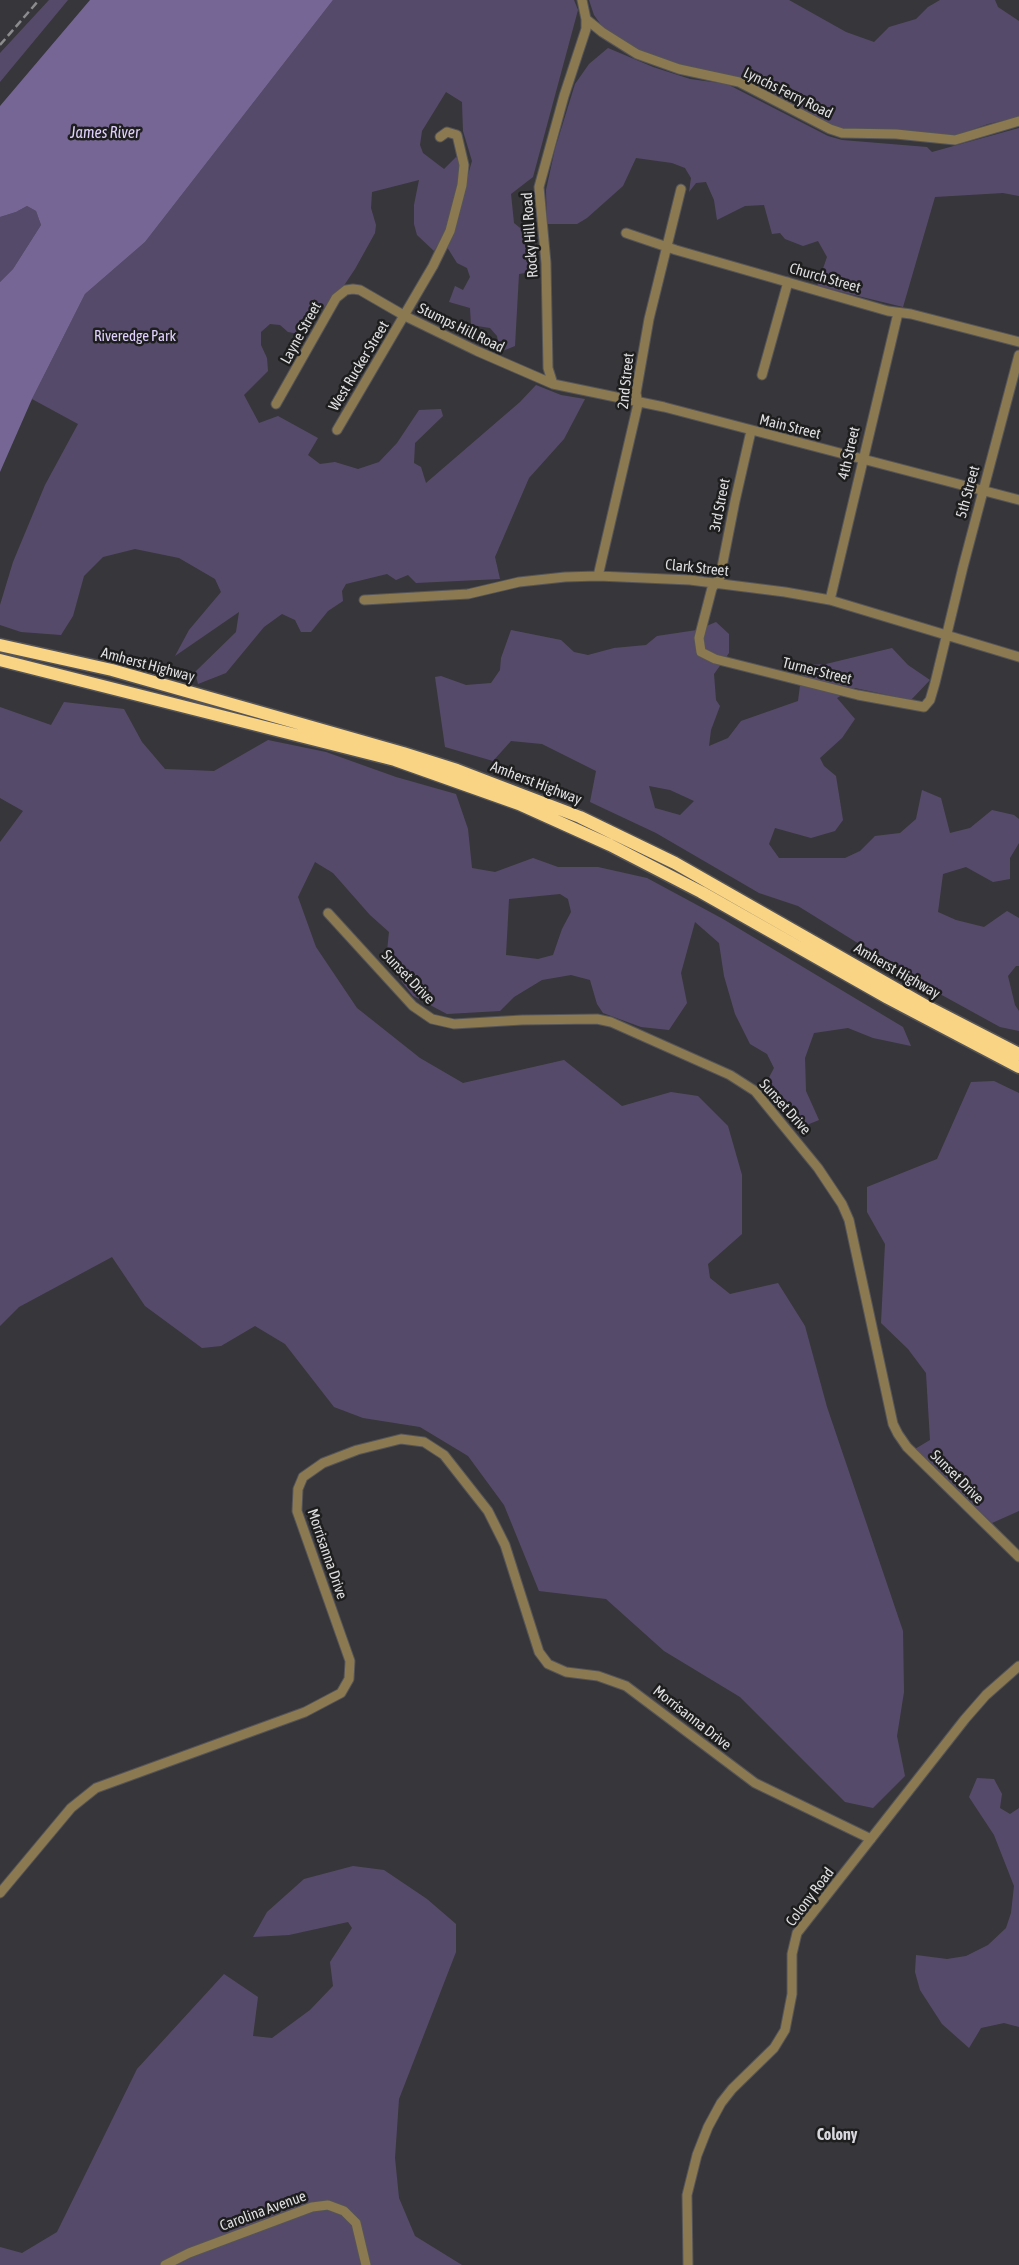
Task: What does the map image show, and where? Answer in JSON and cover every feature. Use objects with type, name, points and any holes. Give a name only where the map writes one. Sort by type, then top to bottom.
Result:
[{"type":"highway","name":"Amherst Highway","points":[[0,645],[112,670],[403,752],[457,770],[580,817],[675,863],[926,1006],[1019,1054]]},
{"type":"highway","name":"Amherst Highway","points":[[5,661],[395,760],[519,804],[610,846],[701,892],[888,998],[1019,1067]]},
{"type":"street","name":"Rocky Hill Road","points":[[553,384],[548,368],[546,263],[540,187],[559,113],[583,39],[586,19],[582,0]]},
{"type":"street","name":"Lynchs Ferry Road","points":[[586,19],[602,32],[637,54],[679,69],[739,82],[830,129],[842,133],[889,134],[955,140],[1019,121]]},
{"type":"street","name":"West Rucker Street","points":[[337,430],[405,316],[446,241],[464,176],[464,165],[457,135],[447,132],[440,137]]},
{"type":"street","name":"2nd Street","points":[[598,576],[638,401],[636,394],[648,319],[680,189]]},
{"type":"street","name":"Church Street","points":[[626,233],[667,247],[898,313],[1019,342]]},
{"type":"street","points":[[762,375],[788,282]]},
{"type":"street","name":"Layne Street","points":[[276,404],[336,298],[346,290],[360,290]]},
{"type":"street","name":"Stumps Hill Road","points":[[360,290],[405,316],[477,351],[553,384]]},
{"type":"street","name":"4th Street","points":[[830,600],[898,313]]},
{"type":"street","name":"5th Street","points":[[948,636],[983,491],[1019,355]]},
{"type":"street","name":"Main Street","points":[[553,384],[638,401],[751,432],[1019,500]]},
{"type":"street","name":"3rd Street","points":[[715,584],[720,577],[736,492],[751,432]]},
{"type":"street","name":"Clark Street","points":[[364,600],[468,594],[519,582],[598,576],[657,577],[785,592],[830,600],[1019,657]]},
{"type":"street","name":"Turner Street","points":[[715,584],[699,638],[698,646],[705,656],[858,695],[924,707],[930,700],[948,636]]},
{"type":"street","name":"Sunset Drive","points":[[328,913],[413,1006],[432,1019],[454,1024],[522,1020],[597,1019],[611,1022],[730,1075],[755,1091],[818,1168],[842,1204],[849,1220],[874,1327],[893,1424],[898,1434],[907,1446],[1019,1558]]},
{"type":"street","name":"Morrisanna Drive","points":[[0,1893],[71,1808],[96,1788],[305,1712],[341,1693],[349,1678],[350,1662],[297,1510],[298,1489],[303,1477],[323,1463],[371,1446],[401,1439],[424,1442],[444,1455],[488,1511],[505,1544],[539,1652],[548,1664],[566,1672],[598,1676],[626,1686],[755,1784],[871,1839]]},
{"type":"street","name":"Colony Road","points":[[688,2265],[686,2213],[688,2183],[708,2127],[721,2103],[732,2089],[766,2057],[781,2037],[791,2002],[792,1954],[797,1933],[965,1719],[986,1695],[1019,1666]]},
{"type":"street","name":"Carolina Avenue","points":[[165,2265],[189,2253],[312,2207],[328,2205],[344,2211],[356,2223],[366,2265]]},
{"type":"green space","points":[[49,0],[68,0],[0,82],[0,53]]},
{"type":"green space","name":"Riveredge Park","points":[[333,0],[574,0],[578,10],[533,177],[511,194],[514,223],[536,241],[536,271],[519,274],[515,346],[500,352],[497,336],[490,328],[471,325],[470,308],[449,302],[455,286],[463,290],[470,277],[467,268],[457,263],[447,247],[472,161],[463,131],[462,102],[446,92],[422,131],[420,145],[423,153],[444,169],[456,157],[461,162],[460,181],[448,227],[434,251],[417,235],[414,224],[414,205],[419,180],[372,192],[371,208],[376,225],[375,233],[355,269],[343,287],[299,334],[288,332],[280,325],[270,324],[261,332],[261,345],[267,358],[268,371],[244,395],[259,423],[278,416],[318,438],[308,455],[320,464],[335,462],[358,469],[379,462],[397,443],[419,410],[441,409],[443,416],[415,443],[414,463],[421,467],[426,483],[520,402],[536,385],[561,395],[585,399],[564,439],[529,478],[495,557],[500,579],[416,583],[408,575],[396,580],[387,574],[346,584],[342,591],[343,601],[328,611],[311,632],[301,632],[295,620],[282,614],[264,627],[226,673],[198,684],[195,672],[236,632],[239,612],[175,656],[189,630],[221,592],[215,579],[179,558],[135,549],[103,557],[84,576],[73,616],[61,635],[21,632],[0,625],[0,605],[13,562],[45,485],[78,424],[32,399],[85,294],[145,242]]},
{"type":"green space","points":[[589,0],[789,0],[846,32],[874,42],[889,27],[916,19],[928,7],[940,0],[995,0],[998,7],[1019,21],[1019,117],[988,124],[954,136],[896,130],[842,129],[740,78],[680,66],[639,50],[604,29],[594,15]]},
{"type":"green space","points":[[608,48],[653,67],[690,79],[727,84],[828,136],[842,140],[927,147],[932,152],[1019,128],[1019,196],[1003,193],[935,197],[903,307],[817,286],[827,257],[818,241],[803,246],[785,239],[780,233],[772,234],[764,205],[745,206],[717,220],[714,200],[706,182],[696,183],[689,192],[691,178],[685,168],[672,163],[636,158],[623,186],[587,218],[577,224],[547,224],[546,190],[555,149],[575,84],[589,64]]},
{"type":"green space","points":[[27,206],[36,211],[41,225],[13,269],[0,282],[0,217]]},
{"type":"green space","points":[[716,622],[729,634],[729,653],[714,674],[716,700],[720,706],[711,730],[709,746],[728,738],[741,721],[798,701],[802,670],[809,665],[826,664],[892,648],[908,665],[930,680],[911,700],[855,688],[837,698],[855,719],[842,738],[820,758],[824,766],[836,776],[843,820],[835,831],[811,838],[775,828],[769,844],[779,858],[845,858],[860,851],[875,836],[900,833],[916,819],[922,790],[941,798],[950,833],[970,828],[992,810],[1014,815],[1019,819],[1019,843],[1010,858],[1010,879],[993,882],[966,867],[943,874],[938,912],[956,920],[984,927],[1007,911],[1019,918],[1019,966],[1016,966],[1008,976],[1015,1005],[1019,1011],[1019,1031],[1000,1027],[940,994],[798,906],[759,893],[656,833],[590,802],[596,771],[542,744],[511,741],[493,761],[445,747],[435,677],[441,676],[466,685],[491,683],[500,670],[501,658],[511,630],[561,640],[574,652],[588,655],[614,648],[646,645],[657,636],[697,630]],"holes":[[[649,786],[670,790],[694,801],[680,815],[655,808]]]},
{"type":"green space","points":[[64,702],[124,709],[142,742],[165,769],[214,771],[268,740],[326,752],[396,777],[456,794],[468,829],[472,868],[495,872],[533,858],[558,867],[598,867],[647,878],[723,919],[903,1027],[911,1046],[873,1038],[848,1028],[814,1033],[805,1058],[806,1091],[819,1120],[797,1129],[764,1087],[774,1068],[767,1054],[750,1044],[735,1014],[724,976],[719,943],[695,922],[681,973],[687,1003],[669,1030],[641,1027],[603,1013],[597,1004],[590,980],[571,975],[542,980],[514,997],[500,1011],[447,1014],[413,996],[386,961],[389,932],[370,915],[333,873],[315,862],[298,897],[316,947],[357,1008],[420,1058],[463,1083],[564,1060],[622,1106],[671,1092],[698,1096],[728,1126],[742,1175],[742,1234],[708,1264],[710,1278],[730,1294],[778,1283],[805,1326],[827,1407],[903,1631],[904,1692],[897,1736],[905,1776],[873,1808],[845,1802],[740,1697],[664,1651],[606,1599],[539,1591],[504,1505],[468,1456],[420,1427],[363,1418],[334,1407],[285,1344],[255,1326],[221,1346],[202,1348],[145,1306],[112,1257],[19,1307],[0,1326],[0,842],[23,811],[0,798],[0,707],[51,725]],"holes":[[[560,894],[568,899],[571,912],[562,929],[553,955],[538,959],[506,955],[509,899]]]},
{"type":"green space","points":[[994,1081],[1019,1093],[1019,1511],[992,1523],[915,1449],[930,1440],[926,1373],[908,1349],[881,1323],[885,1244],[867,1212],[867,1187],[937,1159],[971,1082]]},
{"type":"green space","points":[[977,1778],[994,1779],[1002,1794],[1000,1808],[1010,1814],[1019,1808],[1019,2027],[1004,2023],[981,2028],[969,2048],[942,2024],[920,1990],[915,1972],[916,1955],[947,1959],[966,1956],[988,1945],[1006,1928],[1011,1913],[1014,1886],[994,1835],[969,1797]]},
{"type":"green space","points":[[353,1866],[384,1870],[427,1899],[456,1924],[456,1952],[399,2099],[395,2158],[399,2198],[415,2236],[462,2265],[0,2265],[0,2247],[22,2253],[57,2232],[137,2069],[224,1974],[258,1997],[253,2036],[272,2038],[310,2010],[333,1986],[330,1962],[352,1928],[348,1922],[289,1935],[253,1937],[267,1912],[304,1879]]},
{"type":"water","name":"James River","points":[[90,0],[333,0],[145,242],[85,294],[32,399],[0,472],[0,282],[13,269],[41,225],[36,211],[27,206],[0,217],[0,106]]},
{"type":"railway","points":[[0,45],[39,0]]},
{"type":"district","name":"Colony","points":[[837,2135]]}]
